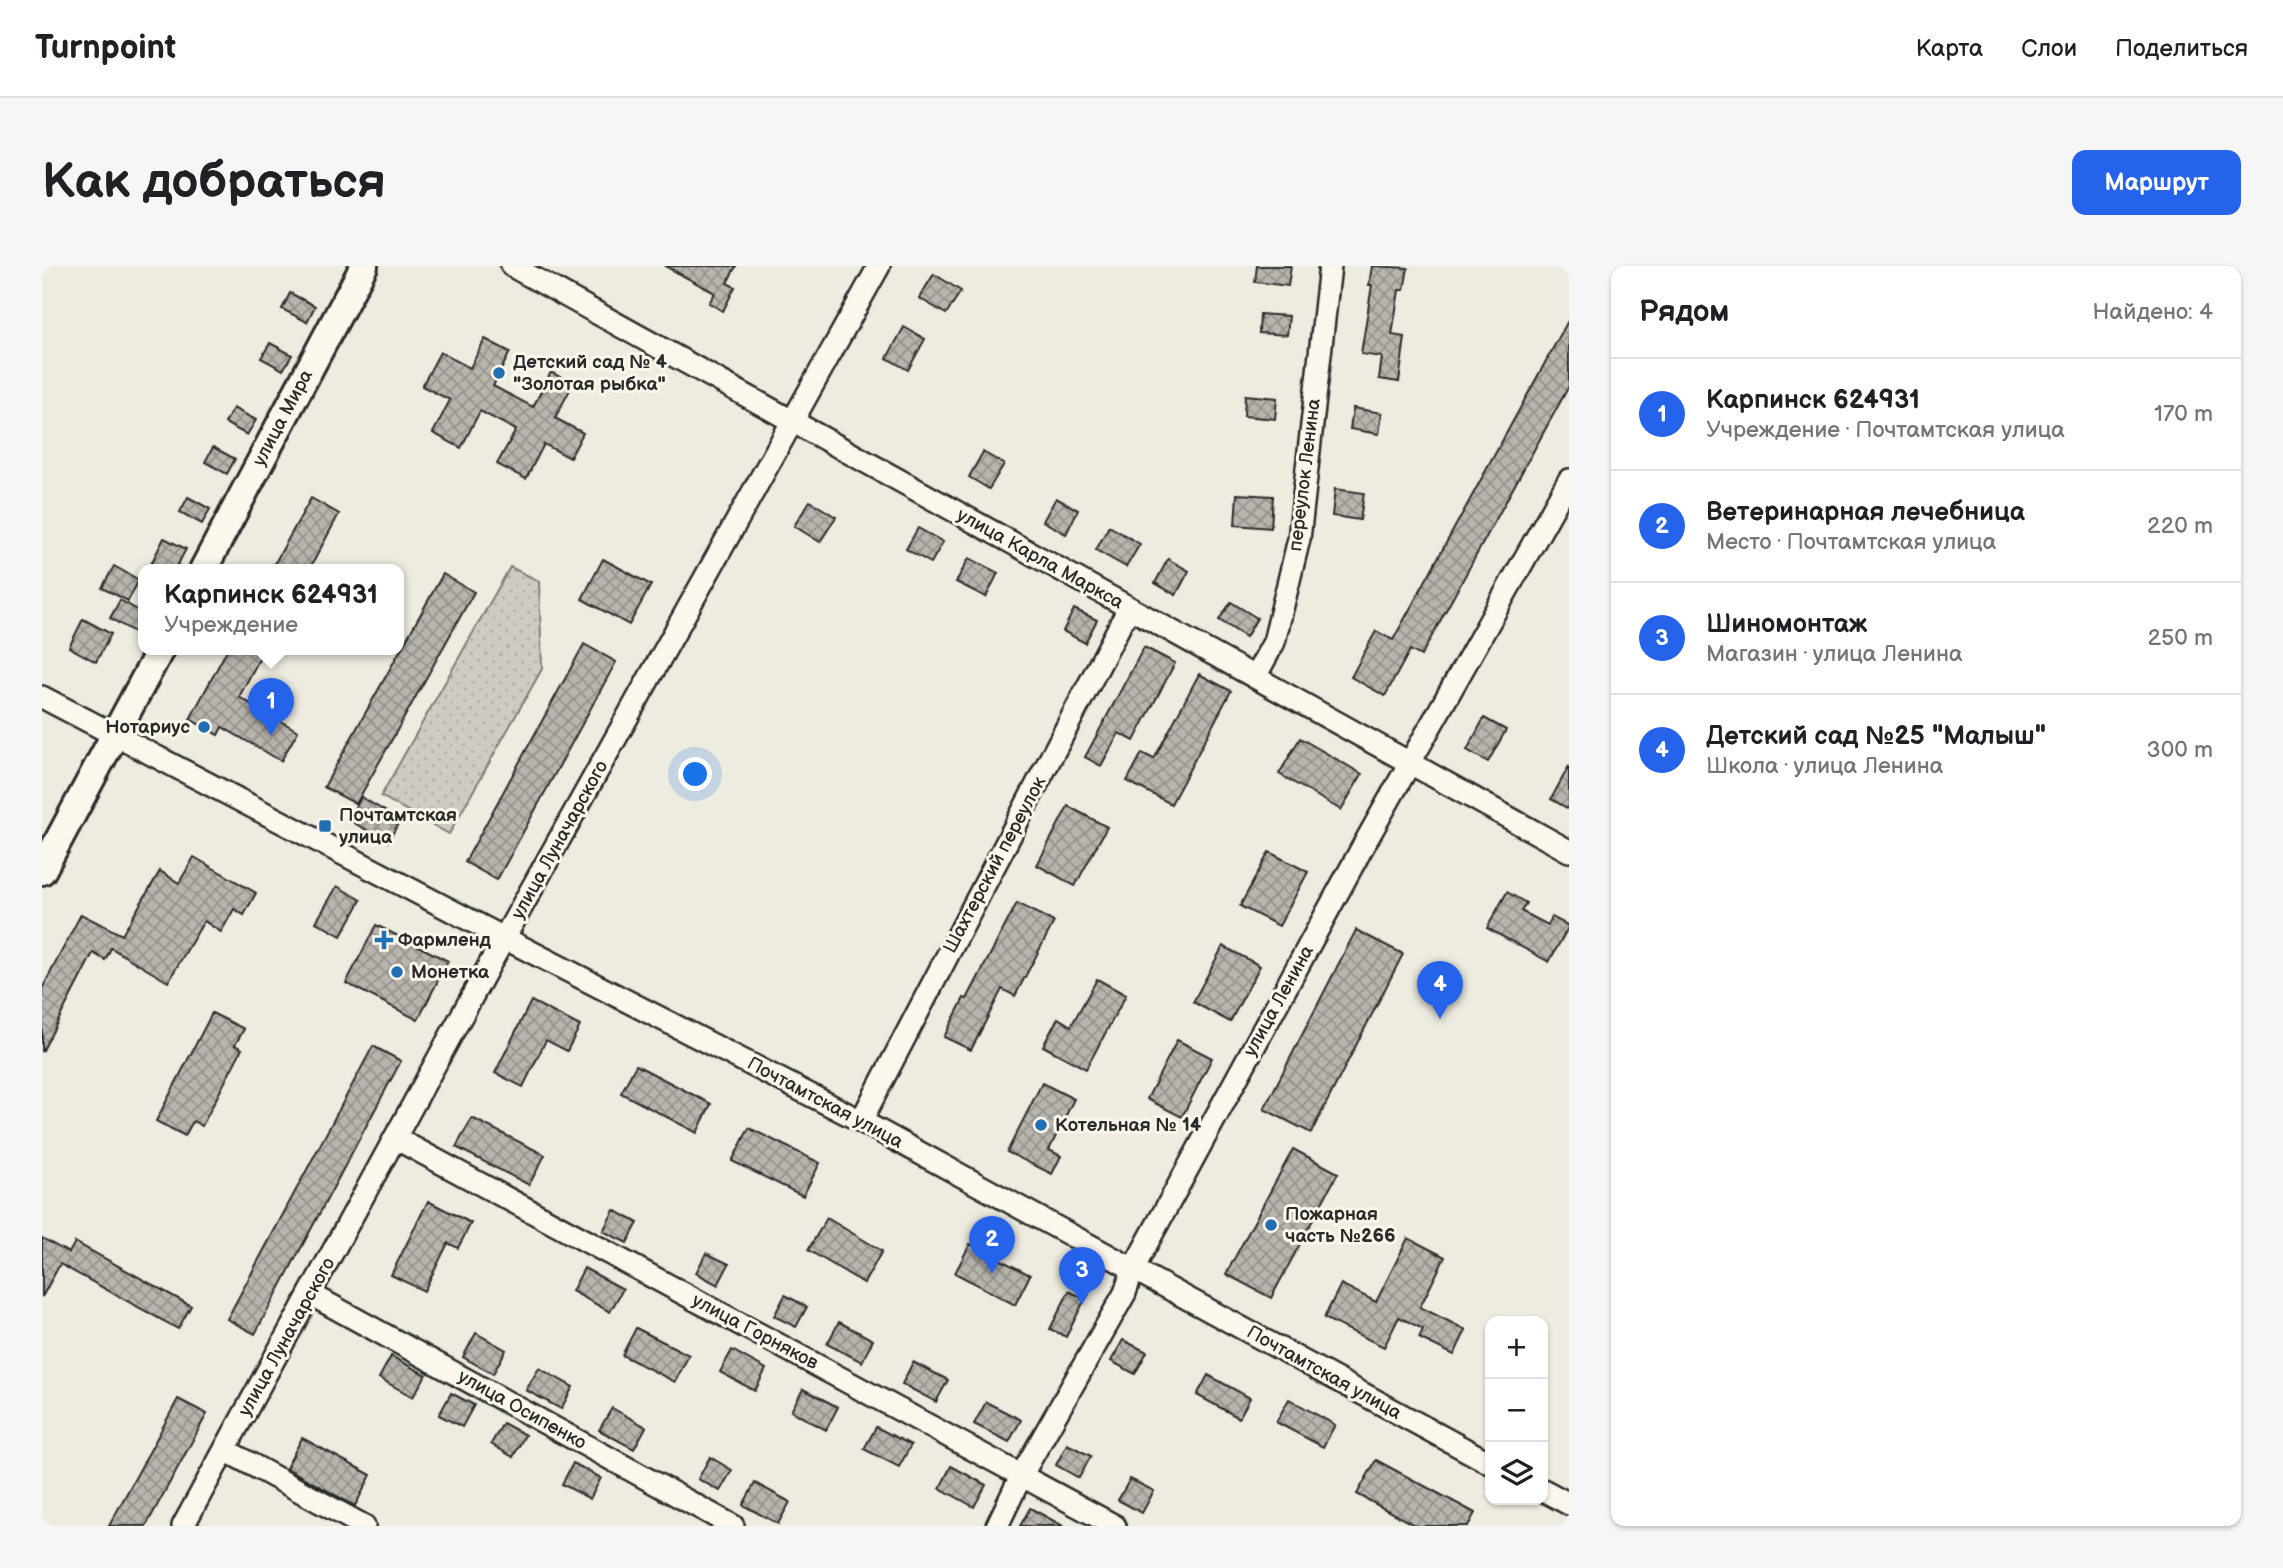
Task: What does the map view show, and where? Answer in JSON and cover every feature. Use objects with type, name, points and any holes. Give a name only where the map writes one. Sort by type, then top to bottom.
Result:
[{"type":"main road","name":"улица Мира","points":[[206,564],[364,266]]},
{"type":"main road","points":[[42,871],[157,655]]},
{"type":"street","name":"улица Карла Маркса","points":[[512,266],[1569,851]]},
{"type":"street","name":"улица Луначарского","points":[[183,1526],[879,266]]},
{"type":"street","name":"переулок Ленина","points":[[1255,677],[1274,642],[1299,539],[1330,266]]},
{"type":"street","name":"улица Ленина","points":[[997,1526],[1021,1476],[1125,1293],[1132,1269],[1569,480]]},
{"type":"street","name":"Шахтерский переулок","points":[[861,1121],[1129,608]]},
{"type":"street","name":"Почтамтская улица","points":[[42,697],[861,1121],[1485,1460]]},
{"type":"street","name":"улица Горняков","points":[[395,1138],[1115,1526]]},
{"type":"street","name":"улица Осипенко","points":[[310,1294],[733,1526]]},
{"type":"street","points":[[225,1450],[364,1526]]},
{"type":"street","points":[[1548,1493],[1569,1504]]},
{"type":"shaded area","points":[[510,567],[539,581],[542,669],[449,834],[381,796]]},
{"type":"building","points":[[665,266],[736,266],[727,283],[735,287],[723,311],[709,303],[715,293]]},
{"type":"building","points":[[1257,266],[1291,266],[1288,286],[1255,282]]},
{"type":"building","points":[[1372,266],[1408,268],[1404,290],[1399,290],[1392,335],[1405,337],[1399,382],[1379,379],[1382,357],[1361,354],[1372,285],[1369,285]]},
{"type":"building","points":[[934,274],[961,291],[946,314],[919,298]]},
{"type":"building","points":[[290,293],[315,306],[307,322],[282,309]]},
{"type":"building","points":[[1260,314],[1289,316],[1287,335],[1259,333]]},
{"type":"building","points":[[1569,319],[1569,386],[1421,656],[1410,650],[1385,696],[1351,677],[1376,631],[1393,640]]},
{"type":"building","points":[[904,327],[925,339],[908,370],[887,358]]},
{"type":"building","points":[[485,339],[510,352],[493,386],[533,407],[551,372],[573,384],[555,418],[583,433],[570,458],[544,444],[526,479],[497,464],[516,430],[480,411],[461,448],[433,433],[450,400],[422,386],[440,352],[470,368]]},
{"type":"building","points":[[270,343],[292,355],[283,370],[261,358]]},
{"type":"building","points":[[1245,395],[1277,398],[1275,419],[1244,416]]},
{"type":"building","points":[[233,408],[256,420],[247,435],[225,423]]},
{"type":"building","points":[[1353,408],[1382,413],[1379,434],[1350,429]]},
{"type":"building","points":[[213,447],[235,459],[227,474],[205,462]]},
{"type":"building","points":[[983,452],[1004,464],[989,489],[969,477]]},
{"type":"building","points":[[1335,489],[1364,493],[1360,520],[1332,516]]},
{"type":"building","points":[[1237,494],[1273,496],[1271,528],[1235,525]]},
{"type":"building","points":[[188,497],[210,509],[202,524],[180,512]]},
{"type":"building","points":[[311,498],[339,514],[312,564],[274,564]]},
{"type":"building","points":[[1056,498],[1078,510],[1066,534],[1043,521]]},
{"type":"building","points":[[810,501],[836,517],[820,542],[794,526]]},
{"type":"building","points":[[1109,526],[1140,544],[1126,567],[1096,550]]},
{"type":"building","points":[[918,528],[943,542],[931,563],[906,549]]},
{"type":"building","points":[[164,538],[186,549],[178,564],[151,564]]},
{"type":"building","points":[[969,558],[998,573],[986,597],[956,582]]},
{"type":"building","points":[[603,559],[651,585],[629,625],[582,599]]},
{"type":"building","points":[[1168,559],[1189,571],[1176,595],[1155,583]]},
{"type":"building","points":[[114,566],[138,579],[128,601],[102,588]]},
{"type":"building","points":[[443,574],[474,592],[356,804],[324,787],[398,655],[404,655],[404,644]]},
{"type":"building","points":[[120,600],[138,610],[138,634],[110,618]]},
{"type":"building","points":[[1231,602],[1257,618],[1246,637],[1219,620]]},
{"type":"building","points":[[1074,609],[1097,620],[1085,643],[1063,631]]},
{"type":"building","points":[[83,619],[111,634],[96,662],[69,647]]},
{"type":"building","points":[[584,644],[616,662],[497,880],[465,862]]},
{"type":"building","points":[[1144,647],[1175,663],[1134,741],[1119,733],[1101,766],[1085,757]]},
{"type":"building","points":[[224,655],[261,655],[239,697],[298,731],[281,761],[222,727],[218,735],[190,719]]},
{"type":"building","points":[[1199,674],[1231,691],[1171,804],[1127,781],[1142,753],[1154,759]]},
{"type":"building","points":[[1484,718],[1506,730],[1488,762],[1467,750]]},
{"type":"building","points":[[1300,738],[1362,774],[1341,810],[1279,774]]},
{"type":"building","points":[[1569,766],[1569,809],[1551,799]]},
{"type":"building","points":[[361,797],[400,820],[388,842],[349,820]]},
{"type":"building","points":[[1068,806],[1107,827],[1075,886],[1037,865]]},
{"type":"building","points":[[1269,852],[1308,872],[1279,926],[1240,906]]},
{"type":"building","points":[[194,857],[256,893],[244,915],[234,909],[221,932],[204,921],[168,982],[111,948],[105,960],[93,953],[42,1052],[42,989],[81,914],[122,935],[160,871],[179,883]]},
{"type":"building","points":[[337,886],[361,900],[341,936],[316,922]]},
{"type":"building","points":[[1507,892],[1526,903],[1521,911],[1548,925],[1552,917],[1569,926],[1549,962],[1487,928]]},
{"type":"building","points":[[1017,903],[1054,922],[1015,996],[1002,989],[971,1050],[944,1037]]},
{"type":"building","name":"Монетка","points":[[376,925],[448,961],[418,1020],[346,983]]},
{"type":"building","points":[[1356,930],[1403,954],[1311,1133],[1264,1109]]},
{"type":"building","points":[[1223,946],[1260,966],[1230,1022],[1193,1002]]},
{"type":"building","points":[[1097,979],[1126,995],[1086,1069],[1043,1046],[1058,1018],[1071,1026]]},
{"type":"building","points":[[531,1001],[580,1026],[567,1051],[546,1040],[523,1087],[495,1073]]},
{"type":"building","points":[[212,1013],[244,1029],[235,1045],[242,1049],[202,1126],[193,1121],[185,1136],[156,1121]]},
{"type":"building","points":[[1177,1040],[1212,1058],[1182,1117],[1147,1099]]},
{"type":"building","points":[[373,1046],[401,1061],[255,1334],[227,1319]]},
{"type":"building","points":[[636,1065],[711,1104],[697,1133],[621,1093]]},
{"type":"building","name":"Котельная № 14","points":[[1042,1083],[1074,1099],[1049,1150],[1061,1156],[1052,1174],[1007,1152]]},
{"type":"building","points":[[472,1118],[545,1155],[529,1185],[456,1147]]},
{"type":"building","points":[[749,1128],[820,1163],[803,1196],[732,1161]]},
{"type":"building","points":[[1293,1149],[1338,1173],[1271,1298],[1226,1274]]},
{"type":"building","points":[[428,1201],[471,1223],[458,1248],[448,1243],[424,1291],[391,1275]]},
{"type":"building","points":[[614,1210],[638,1223],[627,1243],[603,1231]]},
{"type":"building","points":[[827,1218],[882,1251],[864,1283],[808,1250]]},
{"type":"building","points":[[42,1238],[69,1253],[75,1242],[191,1306],[178,1329],[60,1264],[42,1297]]},
{"type":"building","points":[[1408,1238],[1445,1257],[1420,1307],[1466,1330],[1454,1355],[1419,1338],[1423,1329],[1399,1317],[1384,1347],[1324,1318],[1341,1284],[1376,1302]]},
{"type":"building","points":[[970,1244],[1030,1275],[1015,1305],[955,1273]]},
{"type":"building","points":[[706,1253],[729,1264],[718,1285],[696,1273]]},
{"type":"building","points":[[584,1268],[623,1289],[610,1312],[572,1291]]},
{"type":"building","points":[[1069,1291],[1085,1299],[1066,1337],[1050,1329]]},
{"type":"building","points":[[785,1295],[807,1307],[796,1327],[774,1316]]},
{"type":"building","points":[[839,1322],[873,1340],[862,1362],[827,1344]]},
{"type":"building","points":[[636,1328],[689,1355],[675,1382],[622,1355]]},
{"type":"building","points":[[476,1333],[506,1350],[493,1374],[463,1357]]},
{"type":"building","points":[[1123,1340],[1147,1352],[1135,1374],[1111,1361]]},
{"type":"building","points":[[732,1350],[766,1369],[755,1391],[720,1372]]},
{"type":"building","points":[[391,1356],[426,1375],[413,1397],[379,1378]]},
{"type":"building","points":[[913,1362],[948,1380],[936,1402],[902,1384]]},
{"type":"building","points":[[539,1368],[573,1387],[561,1409],[526,1390]]},
{"type":"building","points":[[1208,1375],[1250,1398],[1239,1418],[1197,1395]]},
{"type":"building","points":[[803,1389],[838,1407],[826,1430],[791,1411]]},
{"type":"building","points":[[451,1393],[474,1405],[462,1427],[439,1415]]},
{"type":"building","points":[[178,1399],[207,1414],[146,1526],[109,1526]]},
{"type":"building","points":[[1289,1399],[1335,1425],[1323,1447],[1276,1422]]},
{"type":"building","points":[[986,1402],[1021,1420],[1009,1442],[974,1424]]},
{"type":"building","points":[[612,1408],[646,1427],[634,1449],[599,1430]]},
{"type":"building","points":[[503,1423],[525,1435],[513,1457],[491,1444]]},
{"type":"building","points":[[876,1427],[911,1445],[899,1467],[864,1449]]},
{"type":"building","points":[[302,1438],[371,1475],[355,1506],[286,1468]]},
{"type":"building","points":[[1067,1444],[1091,1456],[1079,1478],[1056,1465]]},
{"type":"building","points":[[710,1457],[732,1470],[720,1491],[698,1479]]},
{"type":"building","points":[[1376,1460],[1475,1513],[1468,1526],[1416,1526],[1357,1494]]},
{"type":"building","points":[[573,1463],[601,1478],[590,1499],[562,1484]]},
{"type":"building","points":[[951,1466],[986,1485],[974,1507],[940,1488]]},
{"type":"building","points":[[1130,1479],[1154,1491],[1142,1513],[1118,1500]]},
{"type":"building","points":[[755,1483],[790,1502],[778,1524],[743,1505]]},
{"type":"building","points":[[1030,1508],[1063,1526],[1020,1526]]},
{"type":"place","name":"Детский сад № 4 \"Золотая рыбка\"","points":[[499,373]]},
{"type":"place","name":"Нотариус","points":[[204,727]]},
{"type":"place","name":"Карпинск 624931","points":[[271,736]]},
{"type":"place","name":"Почтамтская улица","points":[[325,826]]},
{"type":"place","name":"Фармленд","points":[[384,940]]},
{"type":"place","name":"Монетка","points":[[397,972]]},
{"type":"place","name":"Детский сад №25 \"Малыш\"","points":[[1440,1019]]},
{"type":"place","name":"Котельная № 14","points":[[1041,1125]]},
{"type":"place","name":"Пожарная часть №266","points":[[1271,1225]]},
{"type":"place","name":"Ветеринарная лечебница","points":[[992,1274]]},
{"type":"place","name":"Шиномонтаж","points":[[1082,1305]]}]
